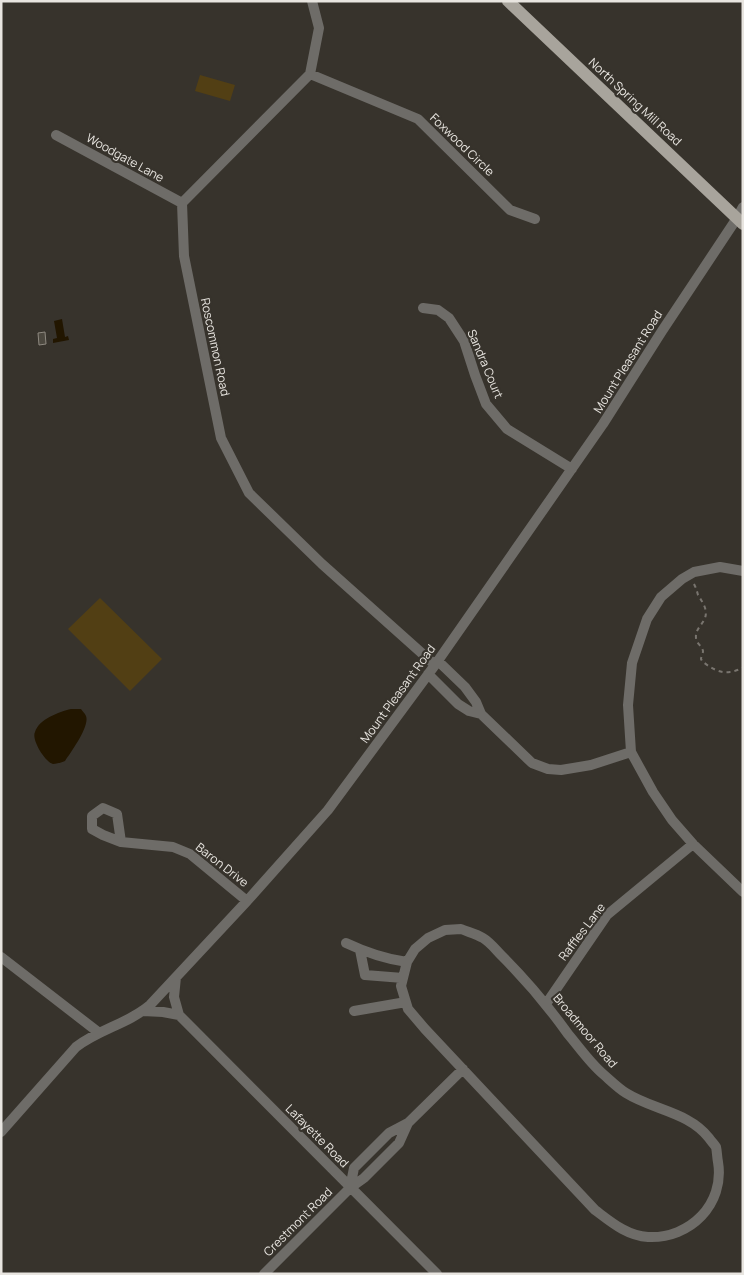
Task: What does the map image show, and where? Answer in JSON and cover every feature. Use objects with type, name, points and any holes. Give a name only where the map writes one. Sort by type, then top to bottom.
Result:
[{"type":"main road","name":"North Spring Mill Road","points":[[508,1],[741,216]]},
{"type":"street","points":[[182,203],[310,74],[319,28],[312,1]]},
{"type":"street","name":"Foxwood Circle","points":[[310,74],[418,120],[510,210],[535,219]]},
{"type":"street","name":"Woodgate Lane","points":[[56,135],[182,203]]},
{"type":"street","name":"Roscommon Road","points":[[182,203],[184,256],[221,438],[249,493],[322,564],[434,667]]},
{"type":"street","name":"Mount Pleasant Road","points":[[1,1132],[76,1047],[98,1032],[124,1022],[150,1005],[247,901],[328,810],[434,667],[572,469],[662,331],[741,216]]},
{"type":"street","name":"Sandra Court","points":[[423,308],[438,310],[449,318],[464,341],[474,375],[486,404],[507,429],[572,469]]},
{"type":"street","points":[[743,571],[720,567],[694,572],[682,579],[661,597],[647,619],[632,663],[628,705],[631,752],[653,792],[672,820],[692,844],[743,892]]},
{"type":"street","points":[[434,667],[458,704],[469,711],[481,714]]},
{"type":"street","points":[[434,667],[465,687],[476,702],[481,714],[532,763],[548,769],[562,770],[581,767],[631,752]]},
{"type":"street","name":"Baron Drive","points":[[121,842],[173,847],[190,854],[247,901]]},
{"type":"street","name":"Raffles Lane","points":[[546,1004],[607,915],[692,844]]},
{"type":"street","name":"Broadmoor Road","points":[[461,929],[484,938],[546,1004],[600,1072],[627,1093],[691,1122],[703,1130],[716,1146],[720,1172],[717,1191],[708,1208],[696,1221],[676,1233],[647,1237],[616,1226],[595,1210],[463,1068],[425,1030],[408,1009],[401,986],[407,962],[415,949],[428,938],[445,930],[461,929]]},
{"type":"street","points":[[346,943],[360,950],[388,959],[407,962]]},
{"type":"street","points":[[360,950],[365,975],[404,978]]},
{"type":"street","points":[[1,957],[98,1032]]},
{"type":"street","points":[[176,978],[174,997],[179,1015]]},
{"type":"street","points":[[354,1011],[406,1002]]},
{"type":"street","points":[[143,1011],[179,1015]]},
{"type":"street","name":"Lafayette Road","points":[[179,1015],[437,1274]]},
{"type":"street","points":[[350,1188],[354,1168],[389,1133],[408,1123],[463,1068]]},
{"type":"street","points":[[350,1188],[364,1178],[399,1143],[408,1123]]},
{"type":"street","name":"Crestmont Road","points":[[264,1274],[350,1188]]},
{"type":"path","points":[[690,575],[706,611],[704,621],[697,630],[695,637],[703,652],[702,661],[716,670],[725,673],[743,668]]},
{"type":"shaded area","points":[[200,75],[235,85],[230,101],[195,91]]},
{"type":"shaded area","points":[[62,319],[65,337],[68,336],[69,340],[53,343],[53,339],[57,338],[54,321]]},
{"type":"shaded area","points":[[100,598],[162,659],[130,691],[68,629]]},
{"type":"shaded area","points":[[71,709],[81,709],[86,716],[85,726],[65,761],[53,764],[46,759],[40,750],[34,735],[37,727],[45,720],[55,714]]},
{"type":"building","points":[[45,332],[46,344],[39,345],[38,333]]}]
